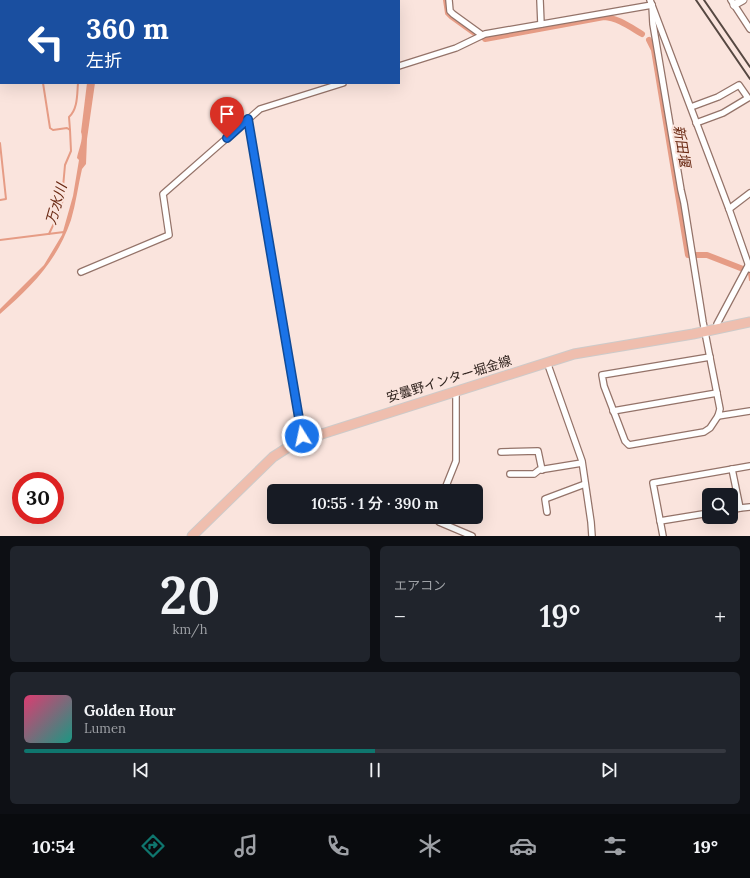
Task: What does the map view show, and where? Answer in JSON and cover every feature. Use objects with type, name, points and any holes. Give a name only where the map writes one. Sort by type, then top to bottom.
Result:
[{"type":"main road","name":"安曇野インター堀金線","points":[[192,536],[273,457],[303,440],[456,390],[574,354],[706,332],[750,322]]},
{"type":"street","points":[[449,0],[450,11],[482,35]]},
{"type":"street","points":[[540,0],[541,24]]},
{"type":"street","points":[[743,0],[733,2],[750,29]]},
{"type":"street","points":[[400,66],[456,48],[482,35],[651,2]]},
{"type":"street","points":[[651,2],[750,265],[717,324],[717,329]]},
{"type":"street","points":[[651,2],[653,24],[720,409],[718,416],[710,428],[704,432],[628,445],[613,411],[604,386],[602,375],[710,356]]},
{"type":"street","points":[[81,272],[169,235],[163,194],[260,109],[339,84]]},
{"type":"street","points":[[691,108],[718,97],[739,85],[748,98],[723,113],[696,123]]},
{"type":"street","points":[[248,119],[303,440]]},
{"type":"street","points":[[729,209],[750,193]]},
{"type":"street","points":[[547,362],[582,463],[592,536]]},
{"type":"street","points":[[447,484],[456,461],[456,390]]},
{"type":"street","points":[[613,411],[717,393]]},
{"type":"street","points":[[718,416],[750,411]]},
{"type":"street","points":[[501,452],[538,451],[542,470]]},
{"type":"street","points":[[510,474],[534,474],[542,470],[582,463]]},
{"type":"street","points":[[664,536],[653,483],[750,466]]},
{"type":"street","points":[[732,469],[740,508],[750,506]]},
{"type":"street","points":[[547,512],[545,499],[585,484]]},
{"type":"street","points":[[660,521],[702,514]]},
{"type":"street","points":[[444,524],[474,536]]},
{"type":"shaded area","points":[[87,84],[95,84],[87,139],[86,164],[82,169],[71,220],[65,235],[51,260],[33,283],[0,314],[0,309],[44,265],[62,235],[73,196],[79,160],[77,158],[82,138],[81,132]]},
{"type":"waterway","name":"新田堰","points":[[446,0],[448,13],[476,34]]},
{"type":"waterway","name":"新田堰","points":[[485,39],[604,17],[619,21],[642,34]]},
{"type":"waterway","name":"新田堰","points":[[649,40],[654,50],[688,255],[691,255]]},
{"type":"waterway","name":"万水川","points":[[43,84],[50,128],[53,130],[67,128],[70,130],[71,151],[65,165],[62,204],[49,234]]},
{"type":"waterway","points":[[70,130],[69,117],[76,106],[78,84]]},
{"type":"waterway","points":[[0,143],[6,199],[0,200]]},
{"type":"waterway","name":"万水川","points":[[0,240],[64,232]]},
{"type":"waterway","name":"新田堰","points":[[695,255],[707,255],[743,269]]},
{"type":"waterway","name":"新田堰","points":[[749,273],[750,280]]},
{"type":"railway","points":[[696,0],[750,79]]},
{"type":"railway","points":[[704,0],[750,67]]},
{"type":"route","points":[[227,138],[248,119],[302,436]]}]
